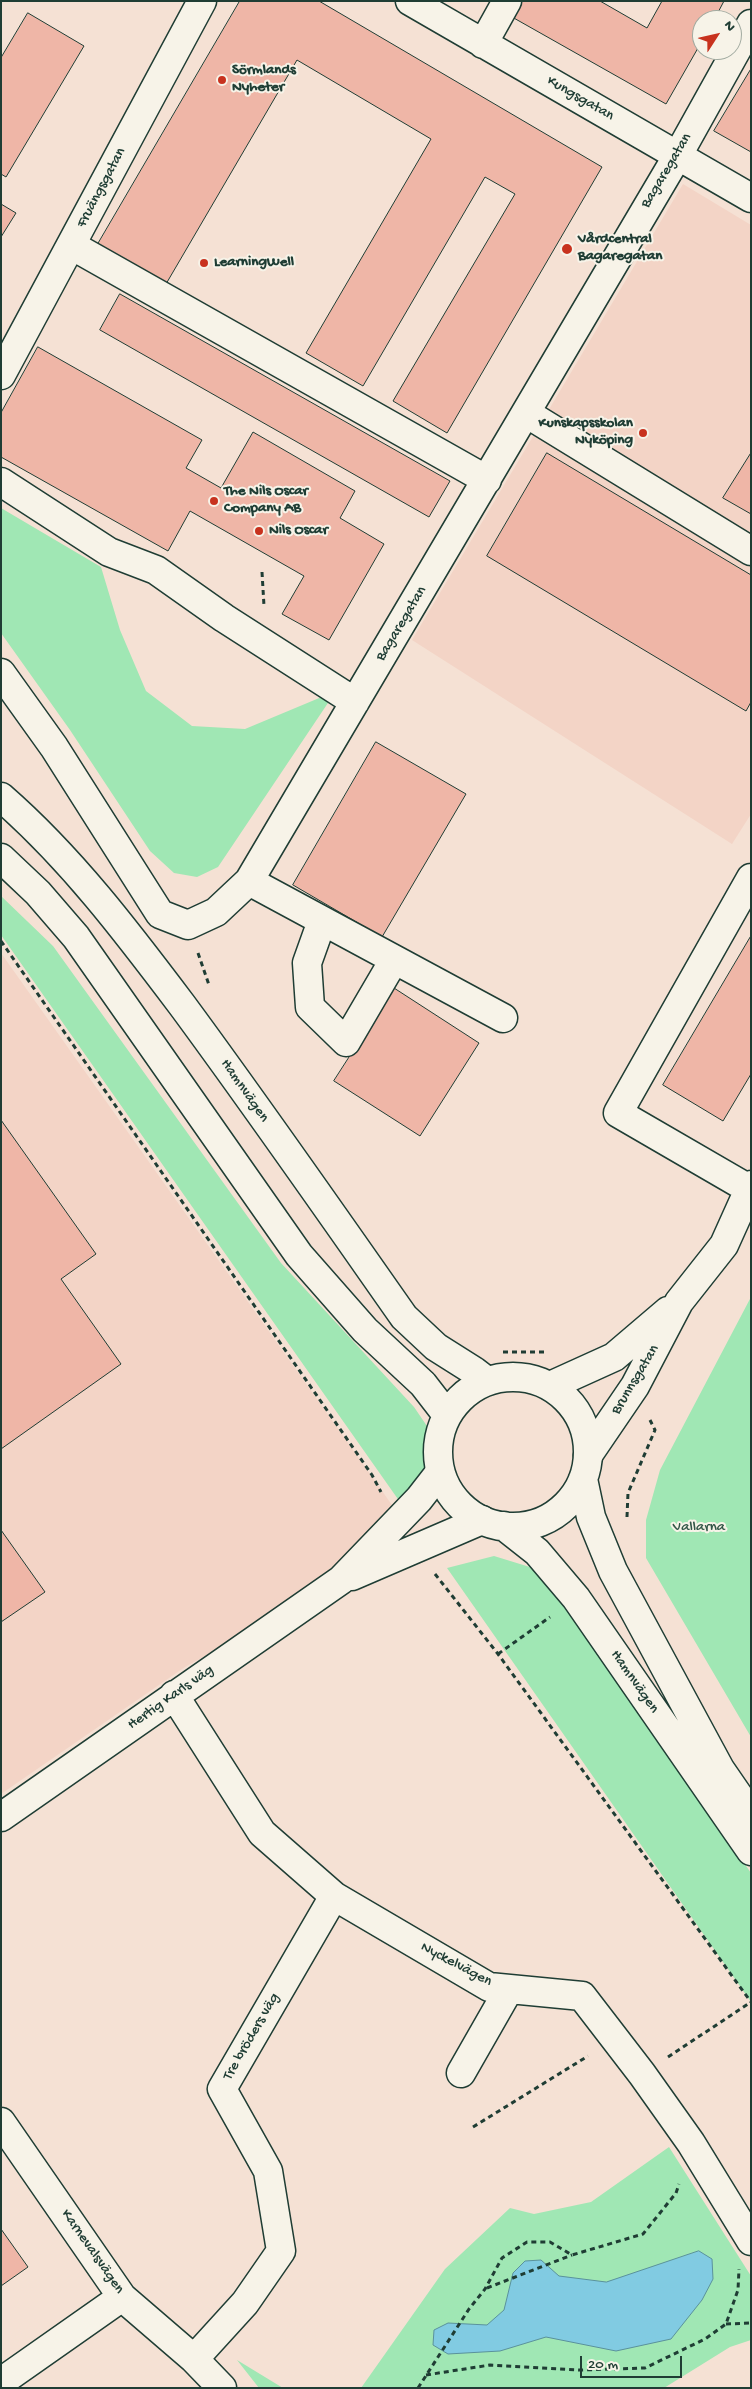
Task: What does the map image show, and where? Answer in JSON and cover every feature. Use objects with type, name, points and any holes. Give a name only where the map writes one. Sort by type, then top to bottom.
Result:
[{"type":"street","name":"Fruängsgatan","points":[[1,375],[202,1]]},
{"type":"street","name":"Kungsgatan","points":[[410,1],[751,198]]},
{"type":"street","points":[[483,44],[507,1]]},
{"type":"street","name":"Bagaregatan","points":[[188,925],[216,912],[249,882],[678,155],[751,24]]},
{"type":"street","points":[[71,245],[487,480]]},
{"type":"street","points":[[526,413],[751,551]]},
{"type":"street","points":[[1,482],[109,552],[156,570],[224,618],[355,702]]},
{"type":"street","points":[[1,673],[54,747],[160,914],[188,925]]},
{"type":"street","name":"Hamnvägen","points":[[1,797],[96,893],[126,931],[223,1061],[404,1317],[436,1347],[474,1370],[486,1381]]},
{"type":"street","points":[[1,858],[38,894],[76,937],[299,1255],[365,1330],[423,1384],[447,1415]]},
{"type":"street","points":[[750,1186],[618,1113],[751,878]]},
{"type":"street","points":[[249,882],[503,1018]]},
{"type":"street","points":[[322,921],[308,963],[310,1007],[346,1042],[394,960]]},
{"type":"street","name":"Brunnsgatan","points":[[586,1467],[635,1386],[679,1302],[724,1245],[750,1186]]},
{"type":"street","name":"Brunnsgatan","points":[[550,1386],[614,1357],[679,1302]]},
{"type":"street","points":[[508,1377],[530,1378],[550,1386],[566,1399],[579,1415],[586,1435],[586,1467],[569,1502],[552,1516],[529,1525],[493,1523],[464,1508],[450,1492],[440,1472],[438,1452],[440,1433],[447,1415],[464,1395],[486,1381],[508,1377]]},
{"type":"street","name":"Hamnvägen","points":[[586,1467],[591,1517],[613,1571],[720,1768],[751,1814]]},
{"type":"street","name":"Hertig Karls väg","points":[[1,1817],[341,1580],[398,1522],[440,1472]]},
{"type":"street","name":"Hamnvägen","points":[[493,1523],[537,1552],[576,1598],[751,1851]]},
{"type":"street","name":"Hertig Karls väg","points":[[341,1580],[416,1550],[457,1529],[493,1523]]},
{"type":"street","name":"Nyckelvägen","points":[[174,1695],[262,1833],[334,1896],[488,1987],[582,1996],[642,2074],[691,2143],[746,2233]]},
{"type":"street","name":"Tre bröders väg","points":[[194,2359],[245,2303],[281,2251],[268,2171],[222,2089],[334,1896]]},
{"type":"street","points":[[461,2073],[509,1989]]},
{"type":"street","name":"Karnevalsvägen","points":[[1,2122],[122,2297],[194,2359],[222,2388]]},
{"type":"street","points":[[1,2382],[122,2297]]},
{"type":"path","points":[[188,925],[209,987]]},
{"type":"path","points":[[1,941],[372,1475],[398,1522]]},
{"type":"path","points":[[494,1350],[502,1352],[549,1352]]},
{"type":"path","points":[[416,1550],[498,1654],[751,2002],[642,2074]]},
{"type":"path","points":[[473,2128],[614,2040]]},
{"type":"path","points":[[485,2289],[572,2255],[643,2234],[676,2193],[691,2143]]},
{"type":"path","points":[[726,2324],[738,2290],[746,2233]]},
{"type":"path","points":[[418,2388],[461,2320],[485,2289],[502,2258],[527,2242],[550,2242],[572,2255]]},
{"type":"path","points":[[426,2375],[490,2365],[580,2370],[645,2368],[705,2339],[726,2324],[751,2323]]},
{"type":"shaded area","name":"Kunskapsskolan Nyköping","points":[[683,184],[751,225],[751,814],[732,844],[412,640]]},
{"type":"shaded area","points":[[1,953],[404,1522],[357,1571],[185,1667],[1,1794]]},
{"type":"green space","points":[[1,508],[101,567],[120,630],[146,691],[192,726],[245,729],[336,691],[218,867],[197,877],[174,873],[150,851],[70,730],[1,633]]},
{"type":"green space","points":[[1,896],[53,946],[281,1263],[414,1407],[429,1429],[426,1473],[407,1512],[1,935]]},
{"type":"green space","name":"Vallarna","points":[[751,1297],[751,1737],[646,1558],[646,1520],[660,1470]]},
{"type":"green space","points":[[494,1556],[533,1568],[553,1589],[751,1873],[751,2002],[447,1568]]},
{"type":"green space","points":[[669,2147],[751,2276],[751,2340],[730,2347],[664,2388],[361,2388],[445,2269],[510,2208],[534,2214],[591,2202]]},
{"type":"green space","points":[[237,2360],[283,2388],[259,2388]]},
{"type":"water","points":[[699,2251],[712,2259],[713,2279],[702,2300],[671,2339],[616,2351],[546,2337],[500,2351],[448,2354],[433,2345],[434,2330],[448,2323],[487,2325],[504,2310],[513,2273],[525,2261],[541,2260],[559,2276],[606,2282]]},
{"type":"building","points":[[240,1],[319,1],[602,167],[447,433],[393,401],[515,194],[485,177],[363,386],[306,353],[431,139],[297,60],[166,284],[98,244]]},
{"type":"building","points":[[521,1],[600,1],[647,28],[662,1],[724,1],[719,10],[692,10],[692,58],[666,104],[512,17]]},
{"type":"building","points":[[28,13],[84,46],[6,177],[1,174],[1,58]]},
{"type":"building","points":[[751,69],[751,152],[714,131]]},
{"type":"building","points":[[1,204],[16,213],[1,237]]},
{"type":"building","points":[[120,294],[450,481],[429,517],[100,330]]},
{"type":"building","name":"The Nils Oscar Company AB","points":[[38,347],[202,440],[186,468],[221,488],[253,432],[355,491],[340,518],[384,544],[329,640],[282,614],[304,576],[190,511],[168,551],[1,457],[1,413]]},
{"type":"building","points":[[547,453],[751,575],[751,702],[746,711],[487,556]]},
{"type":"building","points":[[751,453],[751,514],[723,498]]},
{"type":"building","points":[[376,742],[466,794],[382,937],[293,885]]},
{"type":"building","points":[[751,936],[751,1074],[723,1121],[663,1085]]},
{"type":"building","points":[[394,988],[479,1043],[420,1136],[334,1081]]},
{"type":"building","points":[[1,1120],[96,1254],[61,1279],[121,1364],[1,1449]]},
{"type":"building","points":[[1,1530],[45,1592],[1,1622]]},
{"type":"building","points":[[1,2229],[28,2267],[1,2286]]},
{"type":"place","name":"Sörmlands Nyheter","points":[[222,80]]},
{"type":"place","name":"Vårdcentral Bagaregatan","points":[[567,249]]},
{"type":"place","name":"LearningWell","points":[[204,263]]},
{"type":"place","name":"Kunskapsskolan Nyköping","points":[[643,433]]},
{"type":"place","name":"The Nils Oscar Company AB","points":[[214,501]]},
{"type":"place","name":"Nils Oscar","points":[[259,531]]}]
